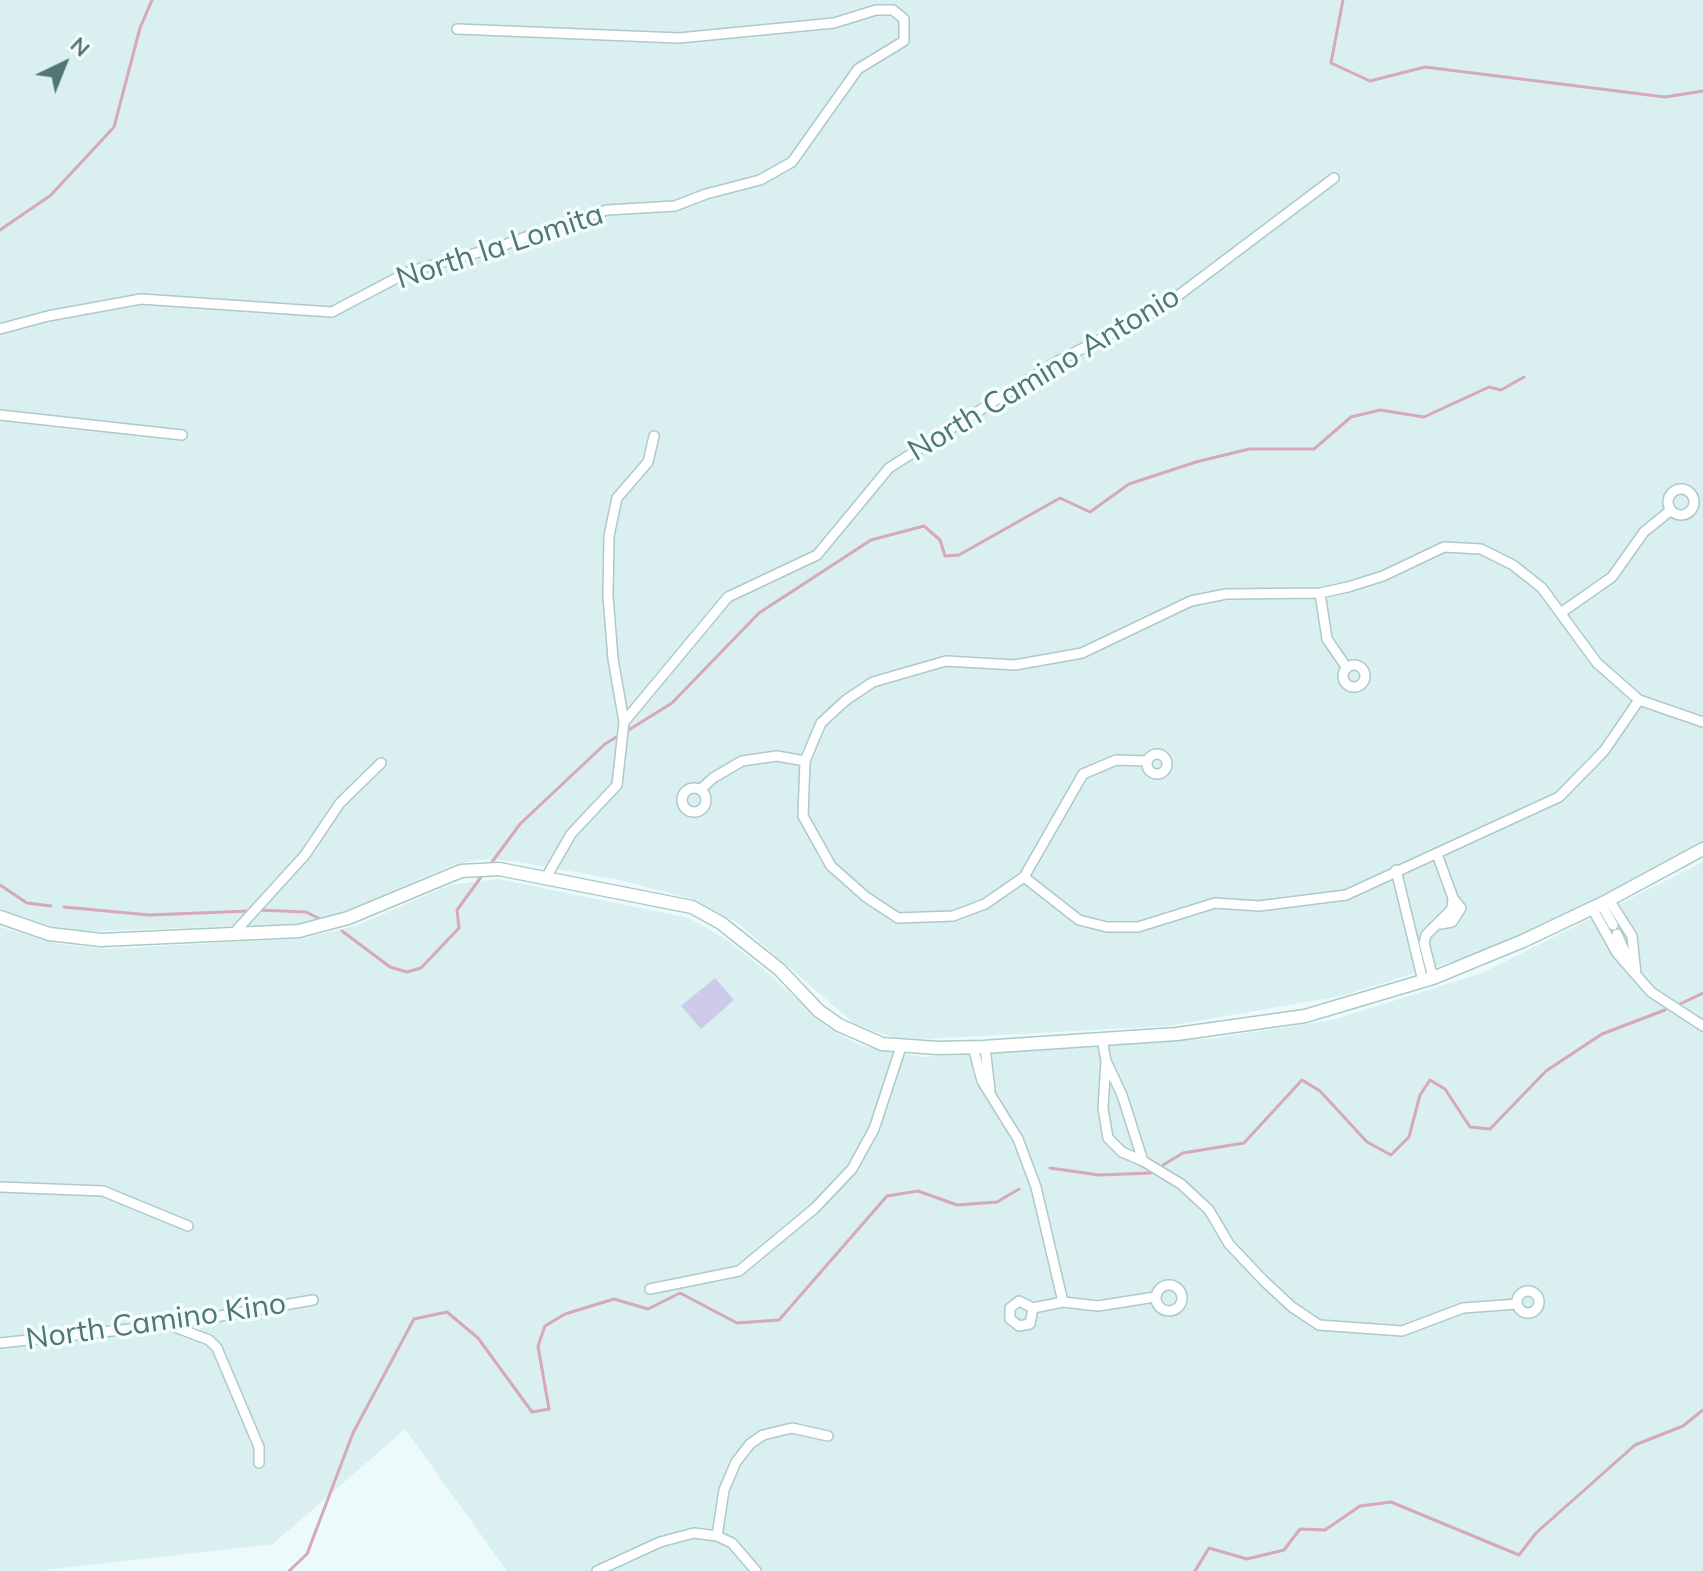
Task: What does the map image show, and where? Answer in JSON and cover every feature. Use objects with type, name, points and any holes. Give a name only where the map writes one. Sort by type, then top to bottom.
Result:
[{"type":"street","name":"North la Lomita","points":[[0,329],[48,316],[141,299],[332,312],[408,272],[501,246],[580,218],[607,210],[675,206],[706,194],[760,180],[792,162],[827,108],[858,69],[904,41],[904,19],[893,10],[876,10],[834,23],[679,38],[457,29]]},
{"type":"street","name":"North Camino Antonio","points":[[624,722],[728,597],[817,555],[889,468],[1056,362],[1163,307],[1334,178]]},
{"type":"street","points":[[0,415],[182,435]]},
{"type":"street","points":[[547,876],[571,834],[617,785],[624,722],[613,659],[608,596],[609,536],[617,498],[648,462],[654,436]]},
{"type":"street","points":[[1562,612],[1612,577],[1644,532],[1671,510]]},
{"type":"street","points":[[1147,761],[1116,760],[1083,774],[1024,877],[968,912],[898,918],[866,897],[831,866],[803,816],[805,761],[821,723],[846,700],[873,682],[946,661],[1015,665],[1082,653],[1199,599],[1245,592],[1320,593],[1383,576],[1444,547],[1481,549],[1525,574],[1562,612],[1597,663],[1639,700],[1703,722]]},
{"type":"street","points":[[1320,593],[1327,639],[1347,668]]},
{"type":"street","points":[[1024,877],[1079,920],[1107,927],[1138,927],[1215,903],[1259,906],[1346,895],[1559,797],[1604,751],[1639,700]]},
{"type":"street","points":[[700,790],[713,778],[742,761],[777,756],[805,761]]},
{"type":"street","points":[[234,933],[305,855],[340,803],[381,763]]},
{"type":"street","points":[[0,917],[49,934],[101,940],[325,926],[461,871],[499,869],[547,876],[692,907],[721,923],[839,1025],[882,1044],[901,1047],[979,1047],[1192,1032],[1305,1016],[1428,979],[1601,904],[1703,849]]},
{"type":"street","points":[[1428,979],[1426,935],[1452,909],[1453,898],[1437,854]]},
{"type":"street","points":[[1396,870],[1428,979]]},
{"type":"street","points":[[1601,904],[1636,975]]},
{"type":"street","points":[[1601,904],[1617,953],[1651,992],[1703,1026]]},
{"type":"street","points":[[1601,904],[1632,936],[1636,975]]},
{"type":"street","points":[[1102,1039],[1106,1061],[1143,1161]]},
{"type":"street","points":[[650,1289],[739,1271],[815,1208],[852,1169],[874,1129],[901,1047]]},
{"type":"street","points":[[979,1047],[982,1081],[1018,1139],[1036,1187],[1063,1302]]},
{"type":"street","points":[[1106,1061],[1103,1108],[1108,1138],[1122,1152],[1181,1184],[1209,1210],[1229,1244],[1264,1281],[1292,1307],[1319,1325],[1402,1331],[1463,1308],[1517,1304]]},
{"type":"street","points":[[0,1187],[103,1191],[188,1226]]},
{"type":"street","points":[[1033,1308],[1063,1302],[1098,1306],[1155,1297]]},
{"type":"street","name":"North Camino Kino","points":[[0,1343],[168,1325],[313,1300]]},
{"type":"street","points":[[168,1325],[209,1340],[217,1348],[259,1447],[259,1463]]},
{"type":"street","points":[[717,1536],[724,1490],[736,1462],[750,1444],[763,1435],[792,1428],[828,1436]]},
{"type":"street","points":[[597,1571],[660,1542],[694,1533],[717,1536],[732,1543],[756,1571]]},
{"type":"shaded area","points":[[0,0],[1703,0],[1703,843],[1612,892],[1526,932],[1464,958],[1341,996],[1168,1026],[923,1039],[893,1037],[857,1026],[738,923],[693,899],[615,879],[512,861],[484,859],[455,864],[340,914],[299,924],[66,932],[44,927],[0,909]]},
{"type":"shaded area","points":[[1703,862],[1703,1571],[507,1571],[405,1429],[273,1544],[37,1571],[0,1571],[0,927],[58,944],[108,949],[305,938],[358,925],[450,885],[498,879],[689,918],[727,940],[825,1026],[859,1045],[922,1057],[1215,1038],[1333,1020],[1482,973]]},
{"type":"shaded area","points":[[715,978],[734,1000],[701,1029],[681,1006]]},
{"type":"waterway","points":[[0,230],[51,195],[114,127],[140,28],[152,0]]},
{"type":"waterway","points":[[1343,0],[1331,63],[1370,81],[1425,67],[1665,97],[1703,91]]},
{"type":"waterway","points":[[627,731],[672,703],[759,613],[871,540],[924,526],[940,540],[945,556],[959,555],[1060,498],[1090,512],[1129,484],[1196,462],[1249,449],[1314,449],[1351,417],[1380,410],[1424,417],[1489,387],[1501,390],[1524,377]]},
{"type":"waterway","points":[[492,862],[520,824],[605,744],[620,735]]},
{"type":"waterway","points":[[342,931],[390,967],[407,972],[421,968],[459,928],[457,910],[481,877]]},
{"type":"waterway","points":[[0,885],[27,903],[51,906]]},
{"type":"waterway","points":[[64,907],[149,915],[249,911]]},
{"type":"waterway","points":[[257,910],[306,912],[320,919]]},
{"type":"waterway","points":[[1680,1004],[1703,993]]},
{"type":"waterway","points":[[1163,1165],[1183,1153],[1244,1143],[1302,1080],[1320,1091],[1367,1142],[1391,1155],[1409,1137],[1420,1095],[1430,1080],[1445,1089],[1470,1127],[1490,1129],[1546,1071],[1602,1034],[1665,1010]]},
{"type":"waterway","points":[[1050,1168],[1099,1175],[1151,1173]]},
{"type":"waterway","points":[[289,1571],[307,1554],[353,1433],[414,1319],[447,1312],[478,1338],[532,1412],[549,1409],[538,1346],[545,1326],[565,1314],[614,1299],[648,1309],[680,1293],[737,1323],[779,1320],[887,1196],[918,1191],[957,1205],[997,1202],[1019,1189]]},
{"type":"waterway","points":[[1195,1571],[1209,1548],[1247,1559],[1284,1550],[1300,1529],[1325,1530],[1360,1506],[1391,1502],[1519,1555],[1536,1533],[1635,1445],[1683,1426],[1703,1410]]}]
